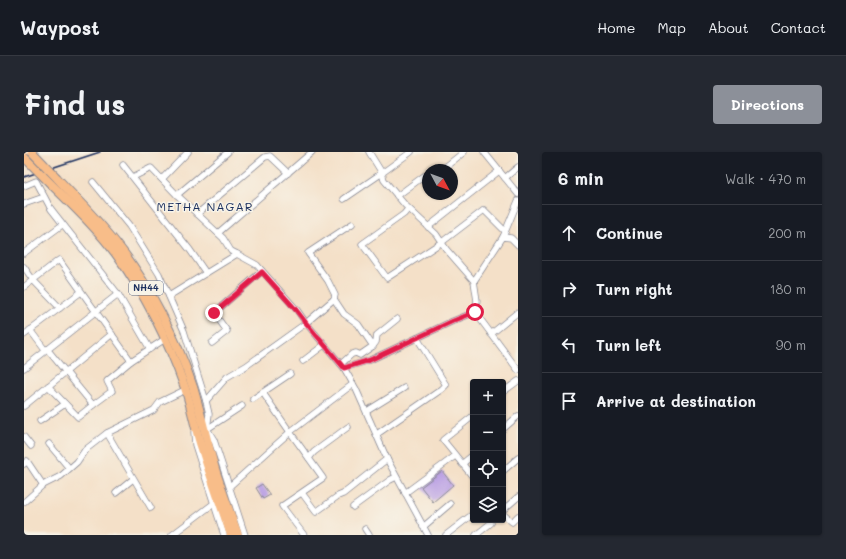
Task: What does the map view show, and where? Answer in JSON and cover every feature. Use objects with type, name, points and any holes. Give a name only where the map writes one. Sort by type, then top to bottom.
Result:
[{"type":"highway","name":"NH44","points":[[32,152],[106,230],[140,277],[172,336],[193,387],[197,418]]},
{"type":"highway","name":"NH44","points":[[24,157],[101,234],[116,254],[149,306],[165,339],[197,418],[231,535]]},
{"type":"highway","name":"NH44","points":[[205,447],[215,469],[238,535]]},
{"type":"street","points":[[162,180],[188,152]]},
{"type":"street","points":[[177,196],[228,152]]},
{"type":"street","points":[[218,233],[312,152]]},
{"type":"street","points":[[369,152],[382,173],[384,180],[397,196],[408,209],[436,234],[474,281],[477,301],[475,312],[518,370]]},
{"type":"street","points":[[344,199],[411,152]]},
{"type":"street","points":[[449,164],[464,152]]},
{"type":"street","points":[[485,152],[518,194]]},
{"type":"street","points":[[197,214],[265,157],[270,156],[288,173]]},
{"type":"street","points":[[123,165],[190,250],[206,274]]},
{"type":"street","points":[[505,178],[518,167]]},
{"type":"street","points":[[133,177],[151,168],[177,196],[223,238],[231,251],[256,265],[296,310],[342,366],[353,384],[367,411],[387,459],[428,535]]},
{"type":"street","points":[[428,227],[499,171]]},
{"type":"street","points":[[397,196],[422,177]]},
{"type":"street","points":[[24,186],[36,182],[62,225],[118,294],[150,348]]},
{"type":"street","points":[[93,182],[129,226],[159,274],[184,331],[206,401],[210,414],[207,429]]},
{"type":"street","points":[[24,204],[44,197]]},
{"type":"street","points":[[474,281],[504,234],[518,201]]},
{"type":"street","points":[[408,209],[404,214],[362,244],[387,278],[442,242],[484,210],[504,234],[518,245]]},
{"type":"street","points":[[352,224],[308,253],[328,281],[335,295],[334,299],[344,314],[358,324],[373,346]]},
{"type":"street","points":[[24,253],[62,225]]},
{"type":"street","points":[[169,296],[237,254]]},
{"type":"street","points":[[24,286],[59,260],[131,361]]},
{"type":"street","points":[[24,267],[33,280],[60,308]]},
{"type":"street","points":[[212,342],[227,332],[214,313],[262,272]]},
{"type":"street","points":[[24,335],[81,292]]},
{"type":"street","points":[[24,368],[118,294]]},
{"type":"street","points":[[206,401],[227,377],[246,366],[306,323],[334,299]]},
{"type":"street","points":[[342,366],[370,360],[475,312]]},
{"type":"street","points":[[492,334],[518,312]]},
{"type":"street","points":[[342,366],[352,354],[356,353],[360,355],[373,346],[376,342],[377,335],[397,319]]},
{"type":"street","points":[[30,330],[93,405]]},
{"type":"street","points":[[24,406],[112,334]]},
{"type":"street","points":[[377,434],[446,385],[417,338]]},
{"type":"street","points":[[48,386],[78,418],[112,391],[107,381],[131,361],[165,339]]},
{"type":"street","points":[[303,361],[324,345]]},
{"type":"street","points":[[253,399],[290,374]]},
{"type":"street","points":[[506,390],[518,381]]},
{"type":"street","points":[[230,486],[290,432],[353,384]]},
{"type":"street","points":[[367,411],[404,388]]},
{"type":"street","points":[[25,500],[43,485],[61,476],[77,462],[85,450],[107,433],[154,410],[160,402],[185,390]]},
{"type":"street","points":[[263,393],[323,478],[282,506],[304,535]]},
{"type":"street","points":[[40,421],[65,404]]},
{"type":"street","points":[[207,429],[242,406]]},
{"type":"street","points":[[506,426],[518,416]]},
{"type":"street","points":[[197,418],[214,440],[245,535]]},
{"type":"street","points":[[197,418],[195,445],[224,535]]},
{"type":"street","points":[[470,418],[443,440],[470,473]]},
{"type":"street","points":[[309,458],[314,452],[348,427]]},
{"type":"street","points":[[107,433],[151,508]]},
{"type":"street","points":[[24,437],[32,446]]},
{"type":"street","points":[[49,444],[69,468]]},
{"type":"street","points":[[405,493],[456,456]]},
{"type":"street","points":[[462,464],[470,457]]},
{"type":"street","points":[[506,468],[518,458]]},
{"type":"street","points":[[302,492],[316,512],[343,494],[387,459]]},
{"type":"street","points":[[24,464],[28,461],[43,485]]},
{"type":"street","points":[[353,507],[396,477]]},
{"type":"street","points":[[116,493],[133,479]]},
{"type":"street","points":[[506,507],[518,497]]},
{"type":"street","points":[[172,535],[213,504]]},
{"type":"street","points":[[423,527],[450,504]]},
{"type":"street","points":[[446,535],[470,516]]},
{"type":"street","points":[[506,517],[512,522],[518,516]]},
{"type":"street","points":[[476,535],[490,523]]},
{"type":"street","points":[[365,528],[370,535]]},
{"type":"building","points":[[442,471],[453,485],[433,502],[421,487]]},
{"type":"building","points":[[262,484],[270,495],[263,499],[256,488]]},
{"type":"railway","points":[[24,177],[100,152]]},
{"type":"district","name":"METHA NAGAR","points":[[205,207]]},
{"type":"route","points":[[214,313],[262,272],[344,368],[370,360],[475,312]]}]
